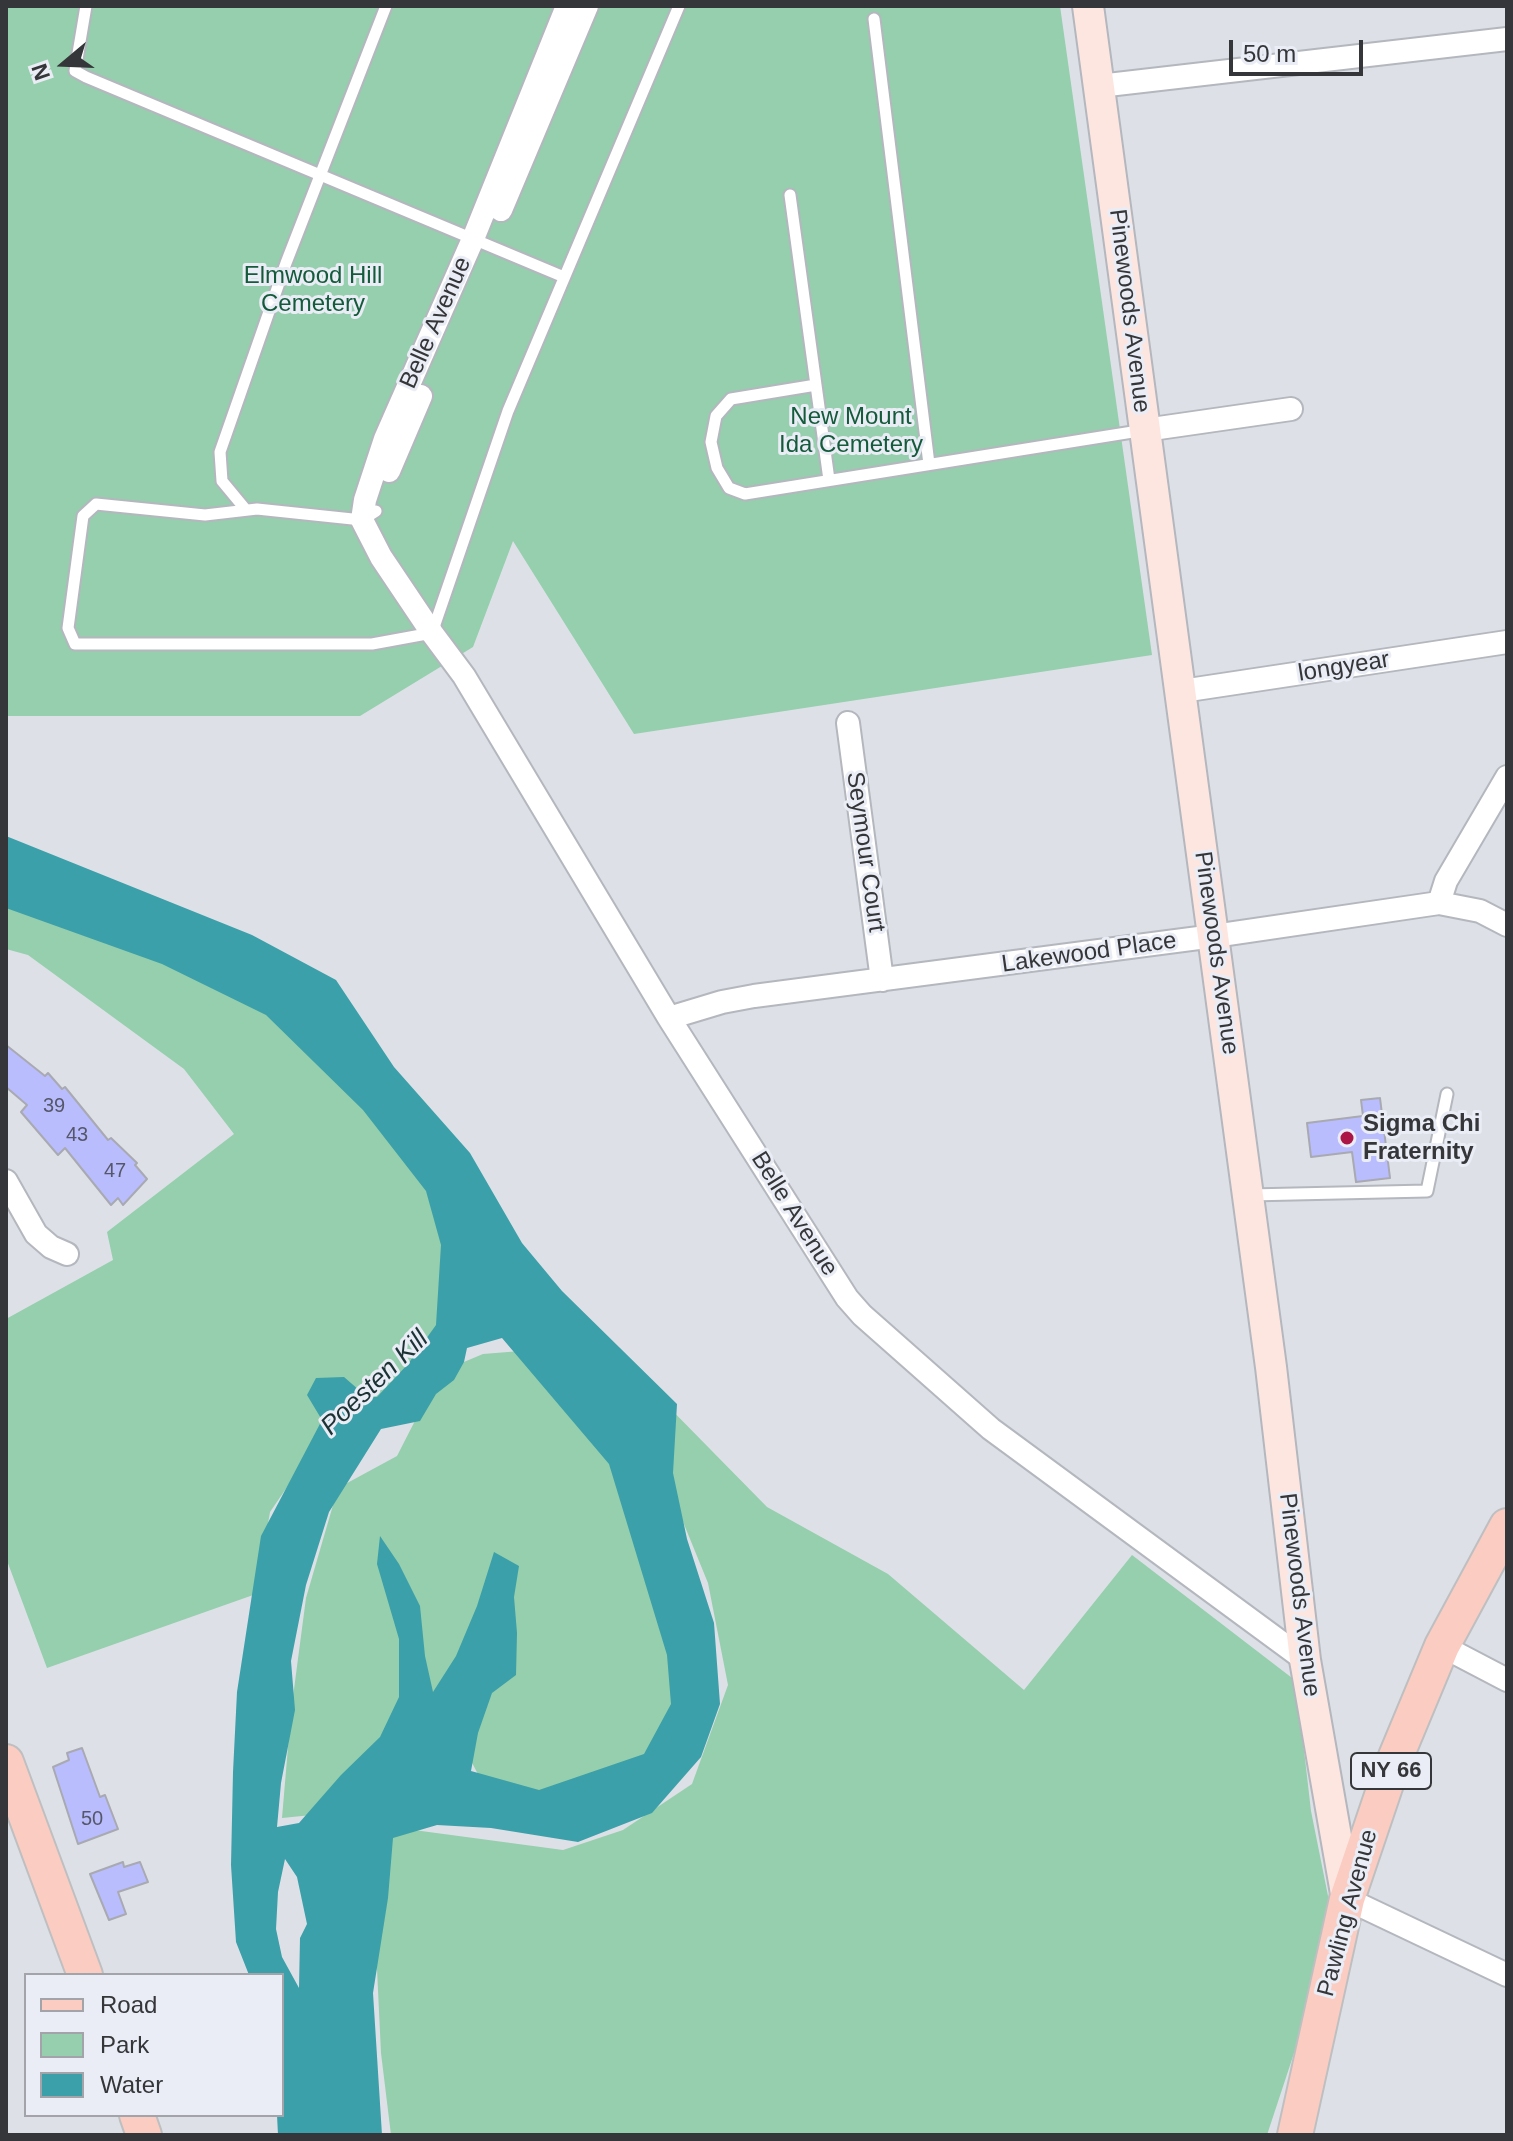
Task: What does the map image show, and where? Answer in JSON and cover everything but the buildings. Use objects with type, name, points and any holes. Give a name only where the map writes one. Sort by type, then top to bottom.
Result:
[{"type":"main road","name":"Pawling Avenue","points":[[1295,2135],[1347,1899],[1392,1766],[1442,1646],[1507,1526]]},
{"type":"main road","points":[[6,1762],[84,1973]]},
{"type":"street","name":"Belle Avenue","points":[[567,6],[480,242],[369,516],[422,597],[432,633],[464,676],[669,1018],[847,1298],[862,1315],[991,1429],[1305,1660]]},
{"type":"street","name":"Belle Avenue","points":[[480,242],[587,6]]},
{"type":"street","name":"Pinewoods Avenue","points":[[1088,6],[1182,691],[1305,1660],[1347,1899]]},
{"type":"street","points":[[1099,86],[1507,39]]},
{"type":"street","points":[[1145,430],[1291,409]]},
{"type":"street","name":"longyear","points":[[1182,691],[1507,642]]},
{"type":"street","name":"Seymour Court","points":[[848,723],[882,980]]},
{"type":"street","points":[[1439,903],[1446,881],[1507,777]]},
{"type":"street","name":"Lakewood Place","points":[[669,1018],[754,996],[1214,936],[1439,903],[1480,911],[1507,925]]},
{"type":"street","points":[[6,1181],[36,1234],[51,1247],[67,1254]]},
{"type":"street","points":[[1442,1646],[1507,1680]]},
{"type":"street","points":[[1347,1899],[1507,1975]]},
{"type":"lane","points":[[86,6],[75,71],[564,277]]},
{"type":"lane","points":[[246,510],[222,481],[220,452],[286,263],[386,6]]},
{"type":"lane","points":[[369,516],[257,509],[205,515],[96,504],[83,516],[68,628],[75,644],[372,644],[432,633],[508,411],[679,6]]},
{"type":"lane","points":[[874,19],[929,464]]},
{"type":"lane","points":[[790,195],[829,480]]},
{"type":"lane","points":[[816,385],[731,399],[716,416],[711,442],[717,468],[729,488],[745,494],[1145,430]]},
{"type":"lane","points":[[1248,1195],[1427,1191],[1447,1094]]},
{"type":"green space","points":[[6,6],[1060,6],[1152,655],[634,734],[513,541],[473,647],[360,716],[6,716]]},
{"type":"green space","points":[[6,893],[123,932],[276,1018],[361,1098],[429,1188],[448,1245],[442,1325],[380,1400],[328,1427],[270,1512],[256,1594],[47,1668],[6,1558],[6,1319],[113,1260],[107,1232],[234,1134],[184,1069],[28,955],[6,949]]},
{"type":"green space","points":[[598,1335],[767,1507],[888,1574],[1024,1690],[1132,1555],[1296,1681],[1311,1811],[1332,1916],[1299,2038],[1267,2135],[391,2135],[381,2053],[375,1927],[384,1826],[563,1850],[623,1830],[692,1784],[728,1685],[708,1583],[659,1463]]},
{"type":"green space","points":[[558,1348],[611,1426],[673,1646],[673,1708],[643,1759],[542,1795],[480,1778],[436,1694],[312,1815],[282,1818],[291,1712],[306,1598],[338,1488],[397,1456],[440,1372],[483,1354]]},
{"type":"water","points":[[6,836],[252,935],[336,980],[394,1067],[470,1153],[522,1243],[562,1291],[677,1404],[673,1473],[687,1539],[714,1623],[720,1704],[701,1757],[652,1813],[578,1842],[491,1828],[437,1825],[393,1838],[388,1898],[373,1993],[382,2135],[278,2135],[277,2117],[284,2117],[284,1973],[248,1973],[236,1942],[231,1865],[237,1692],[261,1536],[322,1420],[307,1395],[316,1378],[344,1377],[367,1397],[377,1397],[408,1364],[436,1325],[441,1245],[426,1191],[363,1110],[266,1015],[162,964],[6,908]],"holes":[[[502,1338],[609,1464],[667,1655],[671,1704],[644,1754],[539,1790],[471,1771],[478,1733],[492,1693],[516,1675],[514,1597],[519,1566],[494,1552],[477,1606],[456,1656],[433,1692],[425,1656],[420,1606],[399,1564],[380,1536],[377,1564],[399,1639],[399,1697],[380,1737],[299,1823],[277,1827],[281,1783],[295,1710],[291,1661],[306,1585],[329,1512],[381,1429],[420,1421],[436,1394],[454,1380],[464,1362],[467,1348]],[[285,1859],[297,1877],[307,1924],[300,1938],[299,1988],[282,1957],[276,1929],[278,1892]]]},
{"type":"place","name":"Sigma Chi Fraternity","points":[[1347,1138]]},
{"type":"park label","name":"Elmwood Hill Cemetery","points":[[313,290]]},
{"type":"park label","name":"New Mount Ida Cemetery","points":[[851,431]]},
{"type":"water label","name":"Poesten Kill","points":[[375,1383]]}]
